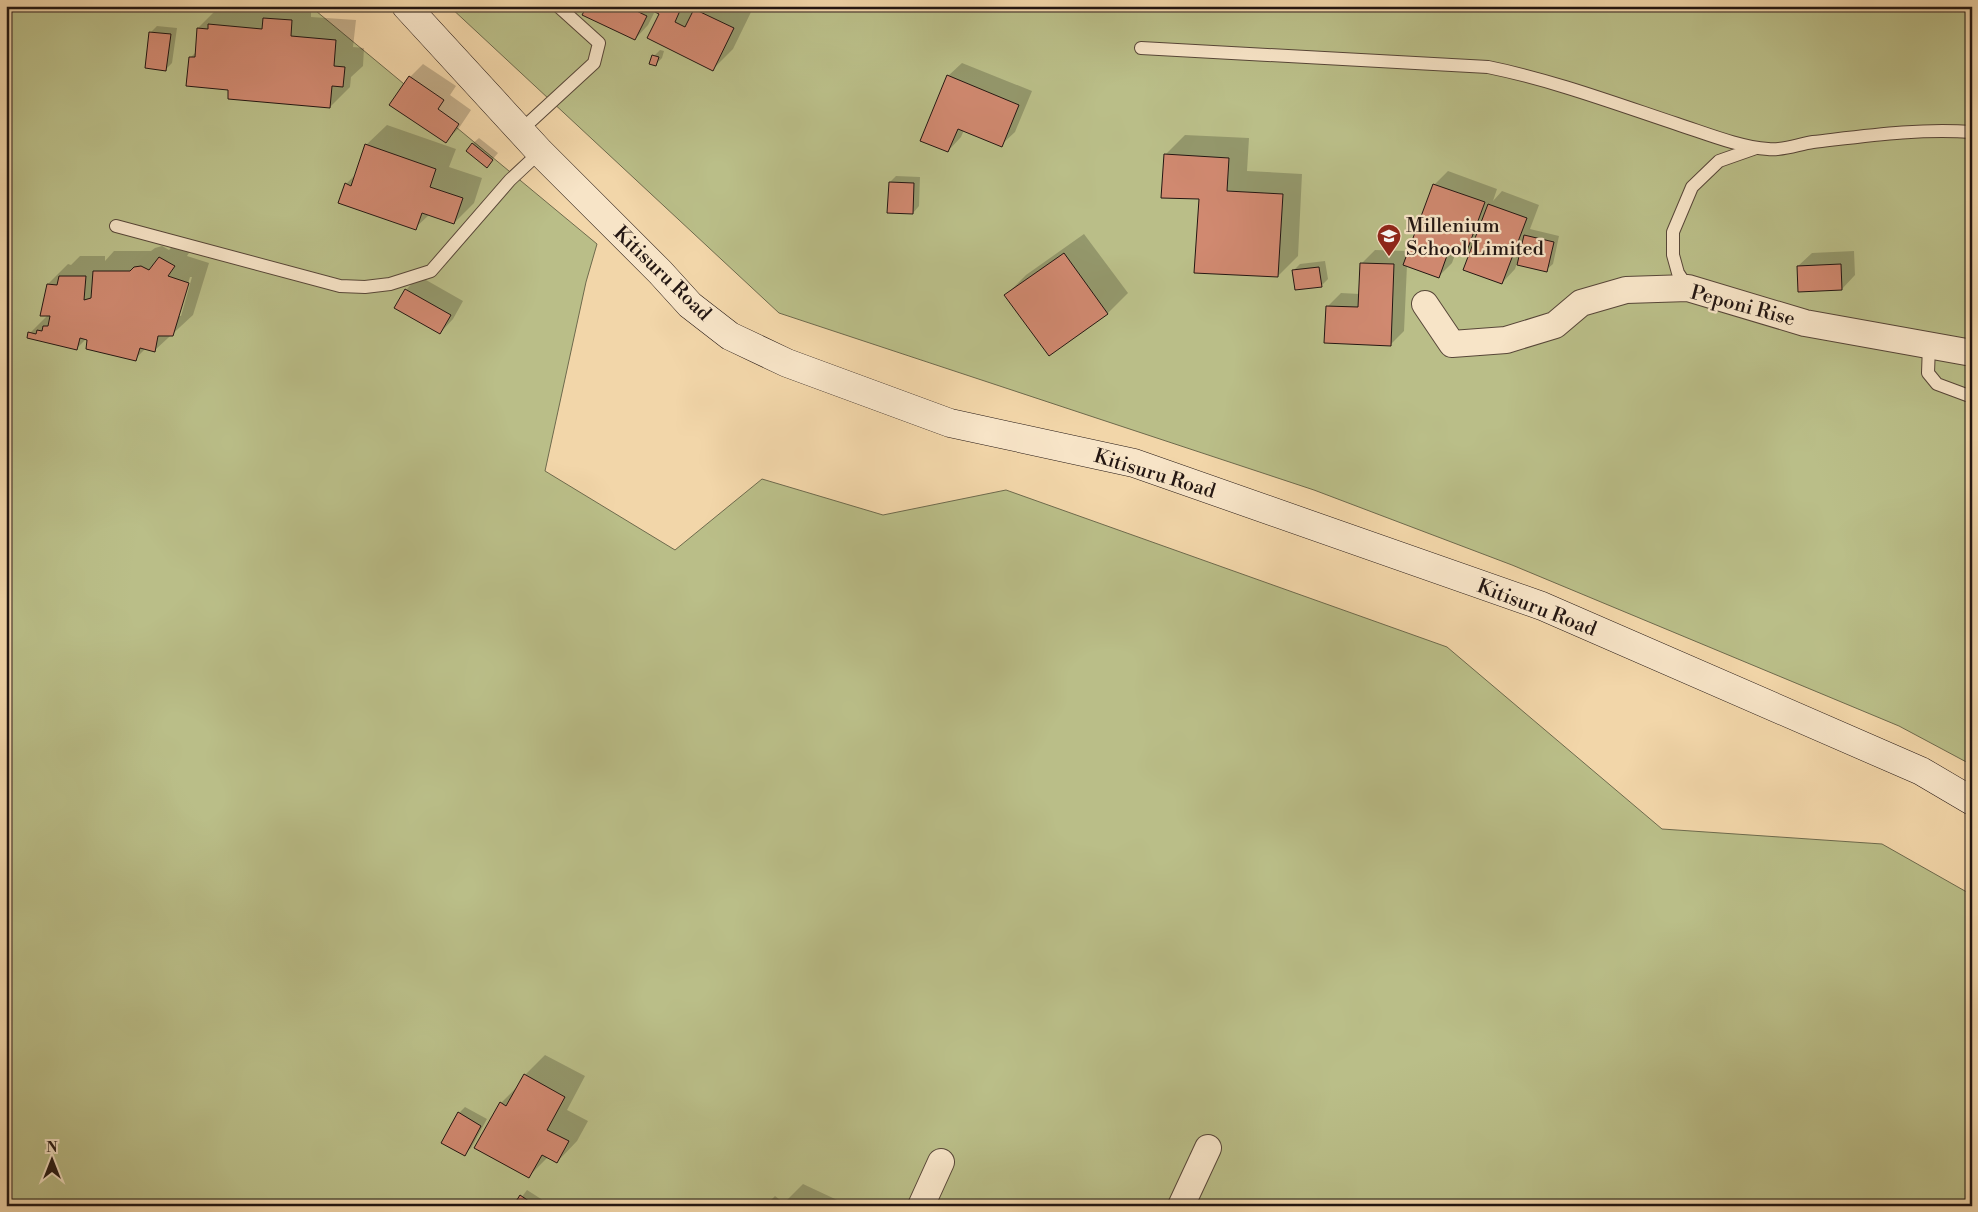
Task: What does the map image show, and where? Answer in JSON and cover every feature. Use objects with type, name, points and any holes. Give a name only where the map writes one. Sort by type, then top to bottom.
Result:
[{"type":"street","name":"Kitisuru Road","points":[[406,6],[520,131],[660,272],[690,305],[730,336],[787,363],[950,423],[1134,463],[1542,606],[1921,771],[1972,801]]},
{"type":"street","name":"Peponi Rise","points":[[1425,304],[1452,344],[1506,340],[1555,325],[1581,303],[1626,290],[1688,288],[1805,323],[1972,353]]},
{"type":"street","points":[[1181,1206],[1208,1148]]},
{"type":"street","points":[[921,1206],[941,1162]]},
{"type":"lane","points":[[520,131],[594,63],[599,43],[558,6]]},
{"type":"lane","points":[[1141,48],[1488,67],[1526,75],[1698,131],[1756,148],[1771,150],[1810,142],[1898,133],[1950,130],[1972,132]]},
{"type":"lane","points":[[1688,288],[1678,273],[1673,255],[1673,232],[1692,187],[1719,161],[1756,148]]},
{"type":"lane","points":[[116,226],[340,286],[365,287],[390,284],[431,271],[510,180],[540,152]]},
{"type":"lane","points":[[1929,345],[1928,373],[1937,384],[1972,397]]},
{"type":"green space","points":[[6,6],[310,6],[597,244],[586,282],[545,471],[675,550],[762,479],[883,515],[1006,490],[1447,647],[1662,829],[1882,844],[1972,895],[1972,1206],[6,1206]]},
{"type":"green space","points":[[449,6],[1972,6],[1972,765],[1899,726],[1512,565],[1314,490],[779,313]]},
{"type":"building","points":[[6,6],[16,6],[9,13]]},
{"type":"building","points":[[587,6],[626,6],[647,16],[635,40],[582,15]]},
{"type":"building","points":[[643,6],[682,6],[675,22],[685,27],[694,9],[734,28],[713,71],[647,38],[659,14]]},
{"type":"building","points":[[263,18],[292,20],[291,36],[336,40],[334,66],[345,67],[343,87],[332,86],[330,108],[228,99],[228,90],[186,86],[189,57],[195,57],[197,28],[208,29],[208,24],[262,29]]},
{"type":"building","points":[[149,32],[171,34],[166,71],[145,68]]},
{"type":"building","points":[[652,55],[659,57],[656,66],[649,64]]},
{"type":"building","points":[[947,75],[1019,105],[1002,147],[958,129],[948,152],[920,141]]},
{"type":"building","points":[[409,76],[444,100],[438,109],[459,124],[446,143],[389,105]]},
{"type":"building","points":[[472,143],[493,160],[487,168],[466,151]]},
{"type":"building","points":[[365,144],[436,169],[430,187],[463,198],[454,224],[422,213],[416,230],[338,203],[345,183],[351,186]]},
{"type":"building","points":[[1164,154],[1229,158],[1227,191],[1283,194],[1278,277],[1194,273],[1199,199],[1161,198]]},
{"type":"building","points":[[889,182],[914,183],[913,214],[887,213]]},
{"type":"building","points":[[1433,184],[1485,202],[1465,256],[1449,250],[1439,278],[1403,265]]},
{"type":"building","points":[[1488,204],[1527,218],[1502,284],[1463,270]]},
{"type":"building","points":[[1524,235],[1554,242],[1547,272],[1517,265]]},
{"type":"building","points":[[1064,253],[1108,314],[1049,356],[1004,295]]},
{"type":"building","points":[[159,257],[175,266],[168,276],[189,283],[173,336],[158,336],[155,352],[140,348],[136,361],[86,349],[87,340],[80,338],[77,350],[27,338],[28,332],[36,334],[37,330],[42,331],[43,326],[48,326],[50,316],[40,316],[47,284],[57,285],[59,276],[86,276],[84,300],[91,298],[93,271],[130,271],[134,267],[141,266],[149,270]]},
{"type":"building","points":[[1360,263],[1394,264],[1391,346],[1324,343],[1326,306],[1358,307]]},
{"type":"building","points":[[1841,264],[1842,290],[1798,292],[1797,266]]},
{"type":"building","points":[[1319,267],[1322,287],[1295,290],[1292,270]]},
{"type":"building","points":[[405,289],[451,315],[440,334],[394,308]]},
{"type":"building","points":[[524,1074],[565,1097],[547,1130],[569,1141],[557,1163],[542,1155],[529,1178],[474,1148],[500,1102],[506,1106]]},
{"type":"building","points":[[458,1112],[481,1126],[465,1156],[441,1143]]},
{"type":"building","points":[[520,1195],[536,1206],[513,1206]]},
{"type":"place","name":"Millenium School Limited","points":[[1389,257]]}]
